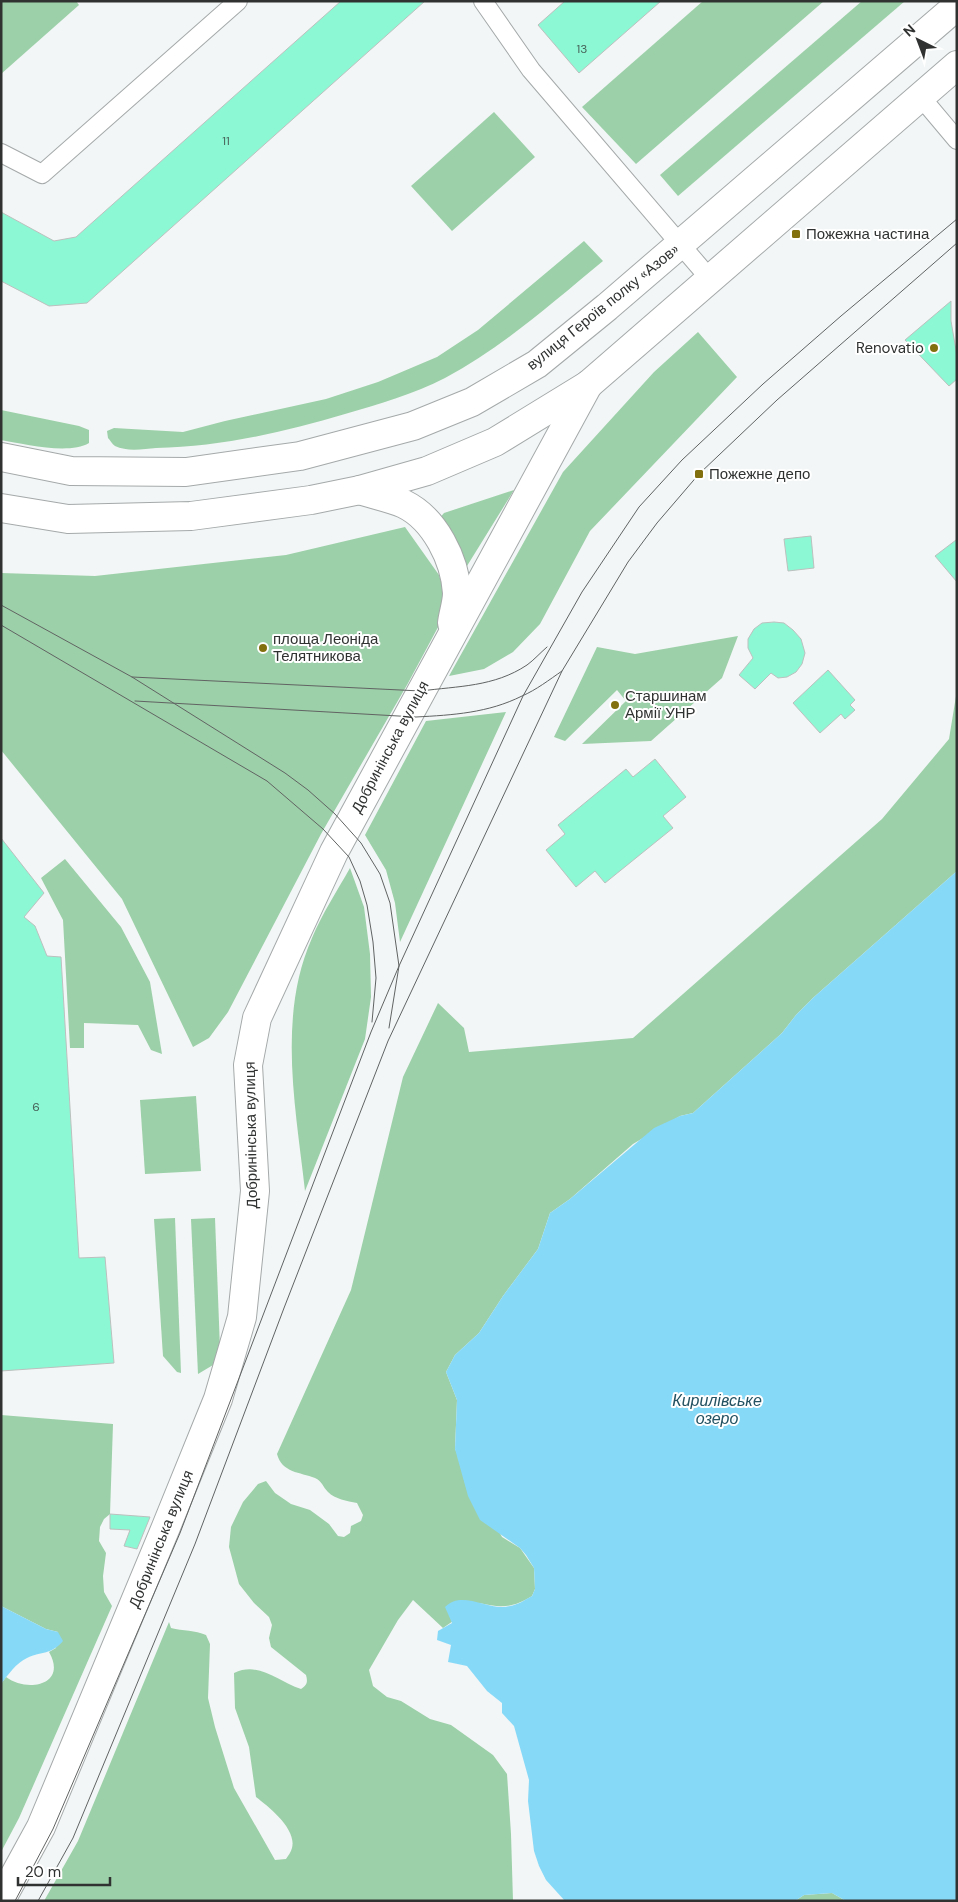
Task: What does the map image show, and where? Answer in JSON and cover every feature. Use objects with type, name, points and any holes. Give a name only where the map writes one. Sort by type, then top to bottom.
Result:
[{"type":"main road","name":"вулиця Героїв полку «Азов»","points":[[1,457],[71,471],[186,472],[300,456],[414,426],[472,402],[537,364],[607,307],[957,6]]},
{"type":"main road","points":[[1,508],[68,519],[191,516],[311,500],[360,490],[427,471],[495,442],[588,385],[957,65]]},
{"type":"main road","name":"Добринінська вулиця","points":[[1,1900],[41,1827],[166,1527],[218,1399],[240,1326],[255,1191],[248,1065],[257,1018],[334,852],[449,637],[588,385]]},
{"type":"main road","name":"Добринінська вулиця","points":[[360,490],[404,504],[422,516],[438,535],[452,566],[457,594],[449,637]]},
{"type":"lane","points":[[1,153],[42,174],[238,1]]},
{"type":"lane","points":[[483,1],[531,70],[710,279]]},
{"type":"lane","points":[[920,96],[957,140]]},
{"type":"green space","points":[[2,1],[76,1],[79,5],[1,74]]},
{"type":"green space","points":[[703,1],[824,1],[636,164],[582,107]]},
{"type":"green space","points":[[862,1],[905,1],[678,196],[660,175]]},
{"type":"green space","points":[[494,112],[535,157],[452,231],[411,186]]},
{"type":"green space","points":[[584,241],[603,261],[527,324],[487,353],[445,378],[421,389],[322,421],[228,442],[130,450],[115,446],[108,438],[107,431],[114,428],[183,432],[326,399],[378,382],[437,357],[478,330]]},
{"type":"green space","points":[[698,332],[737,377],[590,531],[540,624],[513,652],[484,669],[449,676],[563,472],[654,372]]},
{"type":"green space","points":[[1,410],[79,426],[89,430],[89,443],[70,448],[58,448],[1,440]]},
{"type":"green space","points":[[514,490],[467,566],[451,534],[437,521],[444,513]]},
{"type":"green space","points":[[405,527],[439,575],[443,588],[444,616],[407,685],[321,834],[228,1012],[209,1038],[193,1047],[122,899],[1,750],[1,573],[95,576],[286,555]]},
{"type":"green space","points":[[738,636],[722,678],[651,741],[582,744],[626,701],[617,690],[565,741],[554,737],[597,647],[635,654]]},
{"type":"green space","points":[[957,690],[957,871],[814,997],[782,1033],[693,1113],[680,1116],[633,1144],[570,1199],[550,1213],[538,1249],[503,1296],[479,1333],[455,1355],[446,1372],[457,1400],[455,1449],[502,1537],[520,1548],[534,1568],[535,1589],[532,1596],[513,1605],[494,1606],[479,1603],[443,1628],[413,1600],[398,1620],[369,1670],[373,1686],[387,1697],[401,1701],[430,1719],[451,1725],[493,1755],[507,1774],[513,1901],[44,1901],[78,1841],[169,1622],[171,1628],[206,1635],[210,1644],[208,1698],[234,1788],[275,1860],[286,1859],[291,1851],[292,1841],[286,1826],[281,1819],[256,1797],[249,1747],[235,1708],[234,1673],[252,1669],[261,1671],[301,1689],[305,1686],[307,1677],[271,1647],[269,1638],[272,1625],[269,1617],[254,1603],[239,1584],[229,1547],[231,1527],[243,1502],[258,1484],[266,1481],[275,1493],[291,1504],[310,1510],[329,1524],[338,1536],[344,1537],[350,1533],[351,1526],[361,1521],[363,1515],[357,1503],[334,1496],[317,1479],[287,1468],[279,1460],[277,1454],[351,1290],[403,1077],[438,1003],[464,1028],[469,1052],[633,1038],[882,819],[949,739]]},
{"type":"green space","points":[[506,712],[400,942],[395,903],[386,870],[365,835],[426,721]]},
{"type":"green space","points":[[65,859],[121,927],[150,982],[162,1054],[151,1050],[138,1025],[84,1023],[84,1048],[70,1048],[63,920],[41,878]]},
{"type":"green space","points":[[350,868],[364,907],[370,954],[371,997],[365,1039],[305,1191],[292,1063],[295,999],[301,968],[312,938]]},
{"type":"green space","points":[[196,1096],[201,1171],[145,1174],[140,1100]]},
{"type":"green space","points":[[175,1218],[181,1373],[177,1372],[163,1356],[154,1219]]},
{"type":"green space","points":[[215,1218],[220,1349],[213,1365],[198,1374],[191,1219]]},
{"type":"green space","points":[[1,1415],[113,1424],[110,1514],[104,1519],[100,1527],[99,1541],[106,1553],[103,1576],[104,1592],[112,1606],[19,1818],[1,1852],[1,1684],[6,1677],[15,1682],[34,1685],[49,1679],[53,1672],[53,1663],[49,1652],[56,1648],[58,1632],[46,1629],[1,1606]]},
{"type":"green space","points":[[832,1893],[846,1901],[795,1901],[804,1895]]},
{"type":"water","name":"Кирилівське озеро","points":[[957,871],[957,1901],[846,1901],[832,1893],[804,1895],[795,1901],[565,1901],[546,1880],[534,1851],[528,1801],[529,1780],[514,1726],[502,1713],[502,1703],[487,1691],[467,1666],[448,1662],[451,1645],[437,1640],[438,1631],[452,1623],[445,1607],[452,1602],[468,1600],[494,1606],[510,1606],[532,1596],[535,1589],[534,1568],[526,1555],[520,1548],[480,1520],[468,1496],[455,1449],[457,1400],[446,1372],[455,1355],[479,1333],[503,1296],[538,1249],[550,1213],[570,1199],[654,1128],[680,1116],[693,1113],[782,1033],[814,997]]},
{"type":"water","points":[[1,1606],[46,1629],[58,1632],[63,1641],[50,1651],[23,1660],[1,1684]]},
{"type":"building","points":[[341,1],[425,1],[87,303],[49,306],[1,281],[1,212],[54,241],[76,237]]},
{"type":"building","points":[[565,1],[661,1],[579,73],[538,25]]},
{"type":"building","name":"Renovatio","points":[[951,301],[951,321],[957,356],[957,379],[949,386],[905,340]]},
{"type":"building","points":[[811,536],[814,568],[788,571],[784,539]]},
{"type":"building","points":[[957,541],[957,582],[935,556]]},
{"type":"building","points":[[762,623],[784,623],[801,639],[805,653],[802,664],[796,672],[787,677],[778,678],[771,673],[755,689],[739,675],[753,658],[748,648],[748,639],[754,629]]},
{"type":"building","points":[[828,670],[855,700],[850,705],[855,710],[845,719],[841,714],[820,733],[793,703]]},
{"type":"building","points":[[655,759],[686,797],[663,816],[673,828],[605,883],[595,871],[576,887],[546,850],[565,834],[558,825],[626,769],[633,777]]},
{"type":"building","points":[[1,838],[44,893],[24,917],[35,926],[47,956],[61,957],[79,1258],[105,1257],[114,1363],[1,1371]]},
{"type":"building","points":[[110,1514],[150,1517],[137,1549],[124,1546],[130,1530],[110,1529]]},
{"type":"tram line","points":[[15,1901],[53,1829],[180,1533],[371,1032],[399,966],[523,696],[582,592],[639,507],[682,460],[763,384],[957,219]]},
{"type":"tram line","points":[[38,1901],[73,1838],[195,1544],[388,1041],[562,671],[628,562],[657,523],[699,474],[777,400],[957,243]]},
{"type":"tram line","points":[[1,605],[132,677],[285,773],[335,814],[361,843],[380,874],[390,903],[399,966],[389,1028]]},
{"type":"tram line","points":[[1,625],[267,781],[323,829],[349,857],[360,881],[367,905],[376,978],[372,1022]]},
{"type":"tram line","points":[[132,677],[421,691],[489,682],[502,678],[527,665],[547,647]]},
{"type":"tram line","points":[[135,701],[416,717],[483,710],[509,702],[532,691],[562,671]]},
{"type":"place","name":"Пожежна частина","points":[[796,234]]},
{"type":"place","name":"Renovatio","points":[[934,348]]},
{"type":"place","name":"Пожежне депо","points":[[699,474]]},
{"type":"place","name":"площа Леоніда Телятникова","points":[[263,648]]},
{"type":"place","name":"Старшинам Армії УНР","points":[[615,705]]}]
